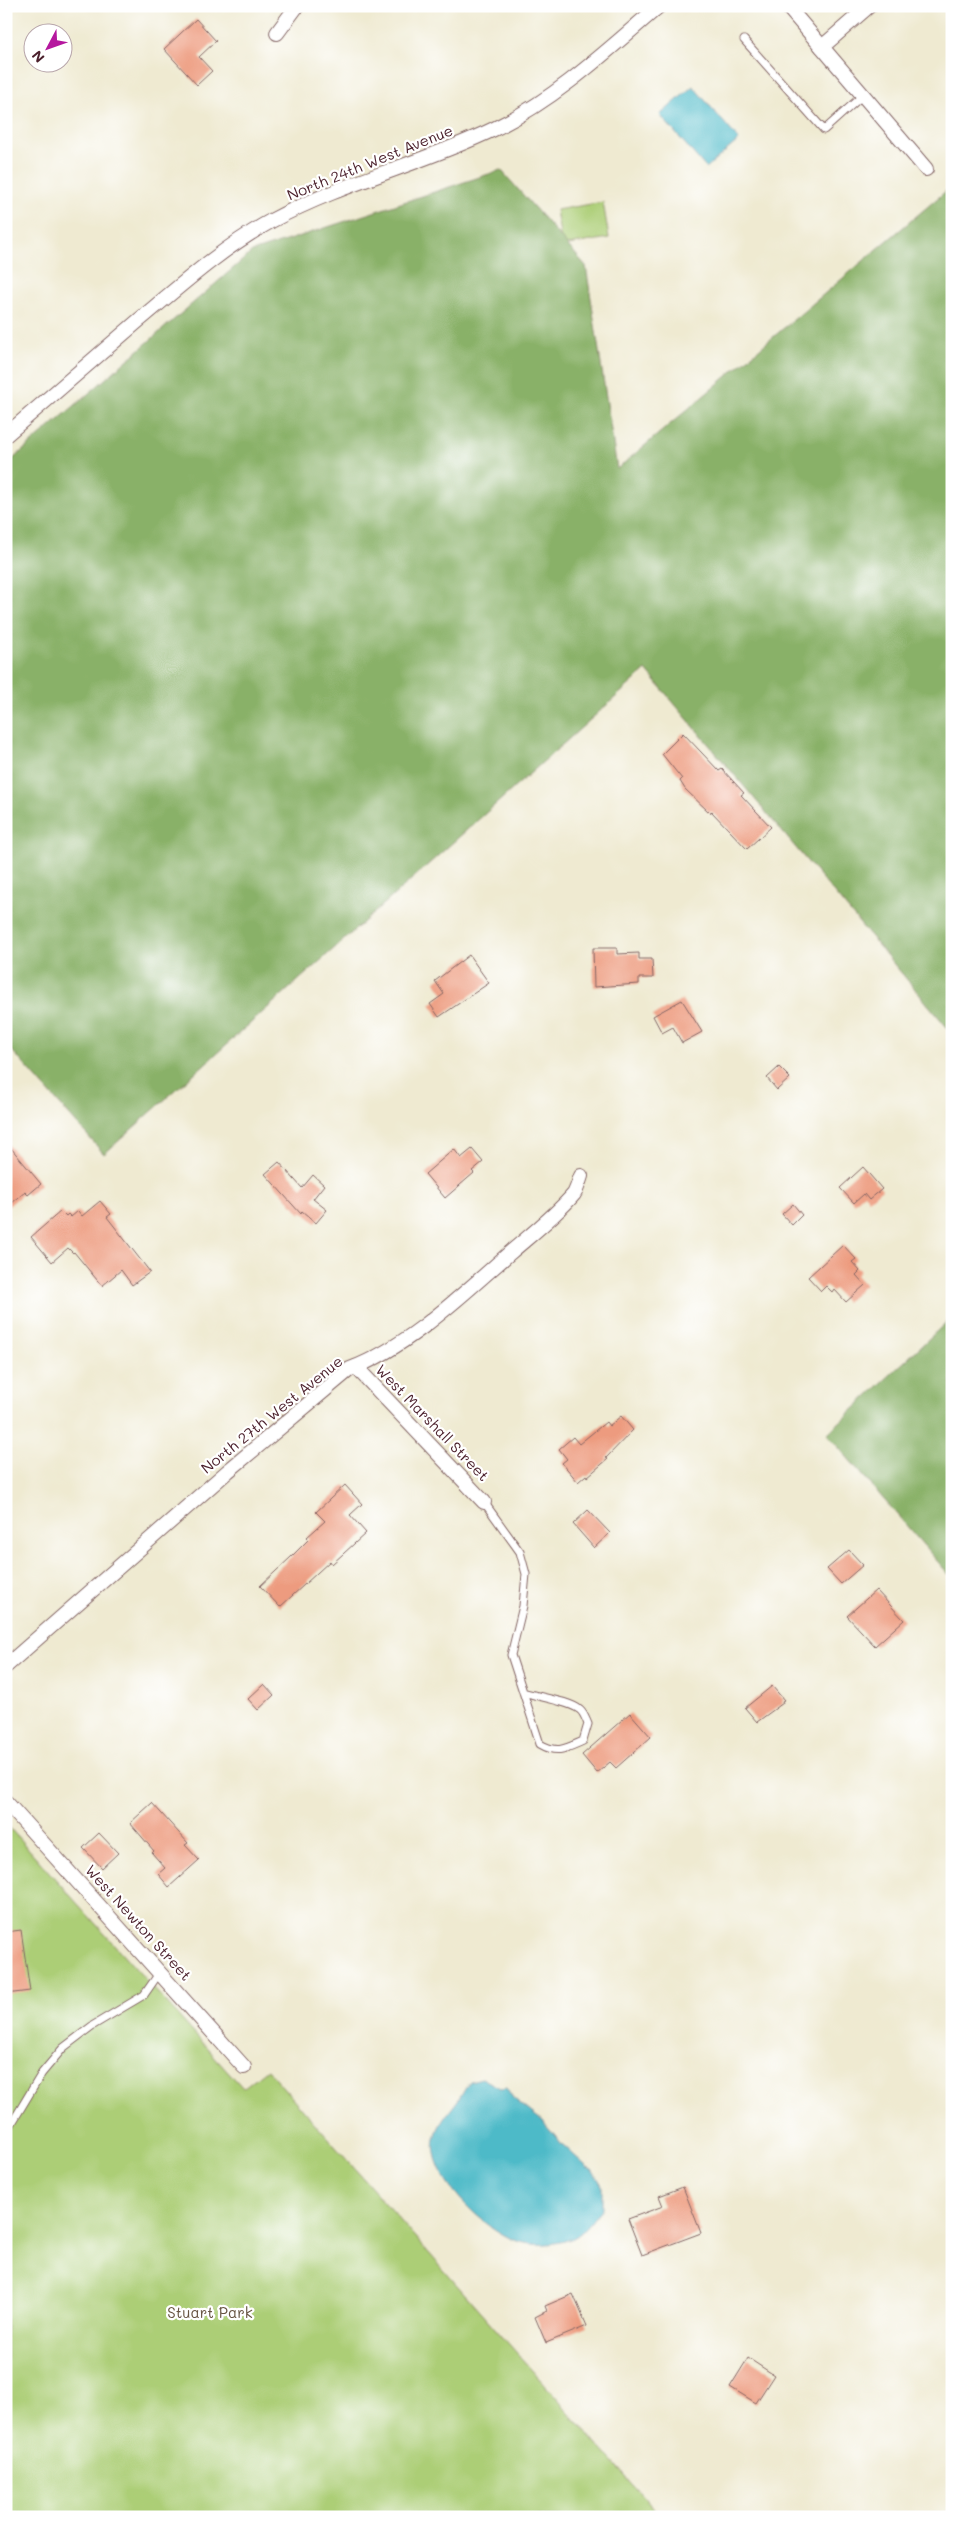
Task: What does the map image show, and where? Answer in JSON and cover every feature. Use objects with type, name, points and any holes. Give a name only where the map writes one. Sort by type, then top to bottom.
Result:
[{"type":"street","points":[[277,34],[297,6]]},
{"type":"street","name":"North 24th West Avenue","points":[[6,435],[184,282],[242,239],[270,222],[327,194],[445,151],[496,128],[566,84],[660,6]]},
{"type":"street","points":[[787,6],[926,169]]},
{"type":"street","points":[[822,46],[869,6]]},
{"type":"street","name":"North 27th West Avenue","points":[[6,1666],[228,1470],[350,1370],[373,1360],[469,1289],[575,1192],[581,1176]]},
{"type":"street","name":"West Marshall Street","points":[[356,1367],[484,1502]]},
{"type":"street","name":"West Newton Street","points":[[6,1802],[244,2067]]},
{"type":"lane","points":[[744,40],[824,130],[863,95]]},
{"type":"lane","points":[[484,1502],[495,1514],[520,1552],[526,1574],[523,1606],[511,1654],[523,1692],[540,1744],[551,1750],[566,1749],[583,1741],[588,1724],[581,1711],[562,1701],[548,1700],[523,1692]]},
{"type":"lane","points":[[6,2133],[42,2073],[63,2048],[92,2026],[144,1995],[160,1972]]},
{"type":"green space","points":[[501,170],[586,266],[617,469],[952,186],[952,1033],[646,670],[104,1154],[6,1044],[6,465],[252,252]]},
{"type":"green space","points":[[603,202],[609,238],[562,246],[556,210]]},
{"type":"green space","points":[[952,1317],[952,1578],[827,1434]]},
{"type":"green space","name":"Stuart Park","points":[[6,1824],[243,2088],[267,2069],[661,2517],[6,2517]]},
{"type":"water","points":[[693,86],[739,140],[706,168],[660,115]]},
{"type":"water","points":[[482,2078],[500,2088],[506,2087],[513,2098],[541,2120],[562,2144],[587,2167],[592,2169],[602,2185],[602,2208],[577,2236],[562,2242],[542,2244],[524,2243],[510,2238],[479,2217],[451,2187],[441,2170],[435,2154],[435,2139],[444,2118],[470,2081]]},
{"type":"building","points":[[196,19],[216,41],[199,57],[212,71],[197,85],[164,49]]},
{"type":"building","points":[[683,733],[719,771],[722,769],[744,793],[741,795],[771,827],[747,849],[711,811],[710,813],[685,789],[680,781],[682,779],[662,754]]},
{"type":"building","points":[[593,948],[617,948],[617,954],[639,953],[639,959],[652,959],[653,978],[639,978],[639,984],[594,987]]},
{"type":"building","points":[[469,955],[489,983],[439,1017],[430,1004],[444,994],[435,981]]},
{"type":"building","points":[[682,1000],[702,1032],[682,1043],[673,1027],[662,1033],[653,1016]]},
{"type":"building","points":[[779,1067],[790,1078],[777,1090],[767,1078]]},
{"type":"building","points":[[6,1142],[41,1184],[28,1195],[25,1192],[6,1208]]},
{"type":"building","points":[[454,1149],[461,1158],[472,1149],[483,1162],[472,1171],[474,1173],[445,1198],[425,1174]]},
{"type":"building","points":[[279,1162],[302,1188],[313,1175],[324,1185],[313,1199],[327,1210],[316,1223],[302,1211],[301,1214],[265,1174]]},
{"type":"building","points":[[863,1167],[882,1189],[869,1200],[864,1194],[854,1203],[840,1188]]},
{"type":"building","points":[[100,1201],[111,1214],[107,1217],[150,1272],[132,1285],[121,1270],[102,1286],[74,1252],[68,1248],[52,1262],[31,1237],[61,1211],[66,1216],[68,1214],[71,1217],[78,1211],[82,1216]]},
{"type":"building","points":[[793,1204],[802,1215],[792,1225],[782,1214]]},
{"type":"building","points":[[843,1245],[856,1259],[852,1262],[860,1271],[856,1275],[865,1285],[846,1302],[834,1289],[832,1292],[826,1286],[821,1291],[808,1277]]},
{"type":"building","points":[[621,1416],[633,1430],[606,1458],[608,1459],[587,1477],[586,1475],[578,1482],[562,1463],[567,1459],[559,1449],[573,1437],[579,1444],[606,1422],[609,1426]]},
{"type":"building","points":[[345,1485],[362,1504],[350,1515],[366,1533],[332,1564],[330,1561],[280,1607],[260,1586],[325,1521],[316,1512]]},
{"type":"building","points":[[588,1510],[610,1533],[594,1548],[573,1524]]},
{"type":"building","points":[[849,1550],[863,1565],[841,1584],[827,1569]]},
{"type":"building","points":[[876,1590],[904,1620],[875,1646],[847,1616]]},
{"type":"building","points":[[264,1684],[274,1695],[258,1710],[248,1699]]},
{"type":"building","points":[[772,1686],[784,1700],[782,1701],[783,1703],[757,1722],[745,1708]]},
{"type":"building","points":[[630,1713],[651,1737],[616,1768],[610,1762],[597,1773],[582,1755]]},
{"type":"building","points":[[152,1803],[188,1843],[185,1845],[199,1860],[169,1887],[158,1874],[165,1868],[152,1853],[154,1851],[130,1823]]},
{"type":"building","points":[[99,1833],[118,1853],[102,1868],[83,1848]]},
{"type":"building","points":[[21,1930],[30,1991],[6,1994],[6,1932]]},
{"type":"building","points":[[683,2187],[701,2233],[642,2255],[628,2219],[663,2206],[659,2196]]},
{"type":"building","points":[[573,2294],[587,2326],[546,2343],[535,2317],[547,2311],[545,2306]]},
{"type":"building","points":[[748,2358],[774,2375],[756,2403],[730,2387]]}]
